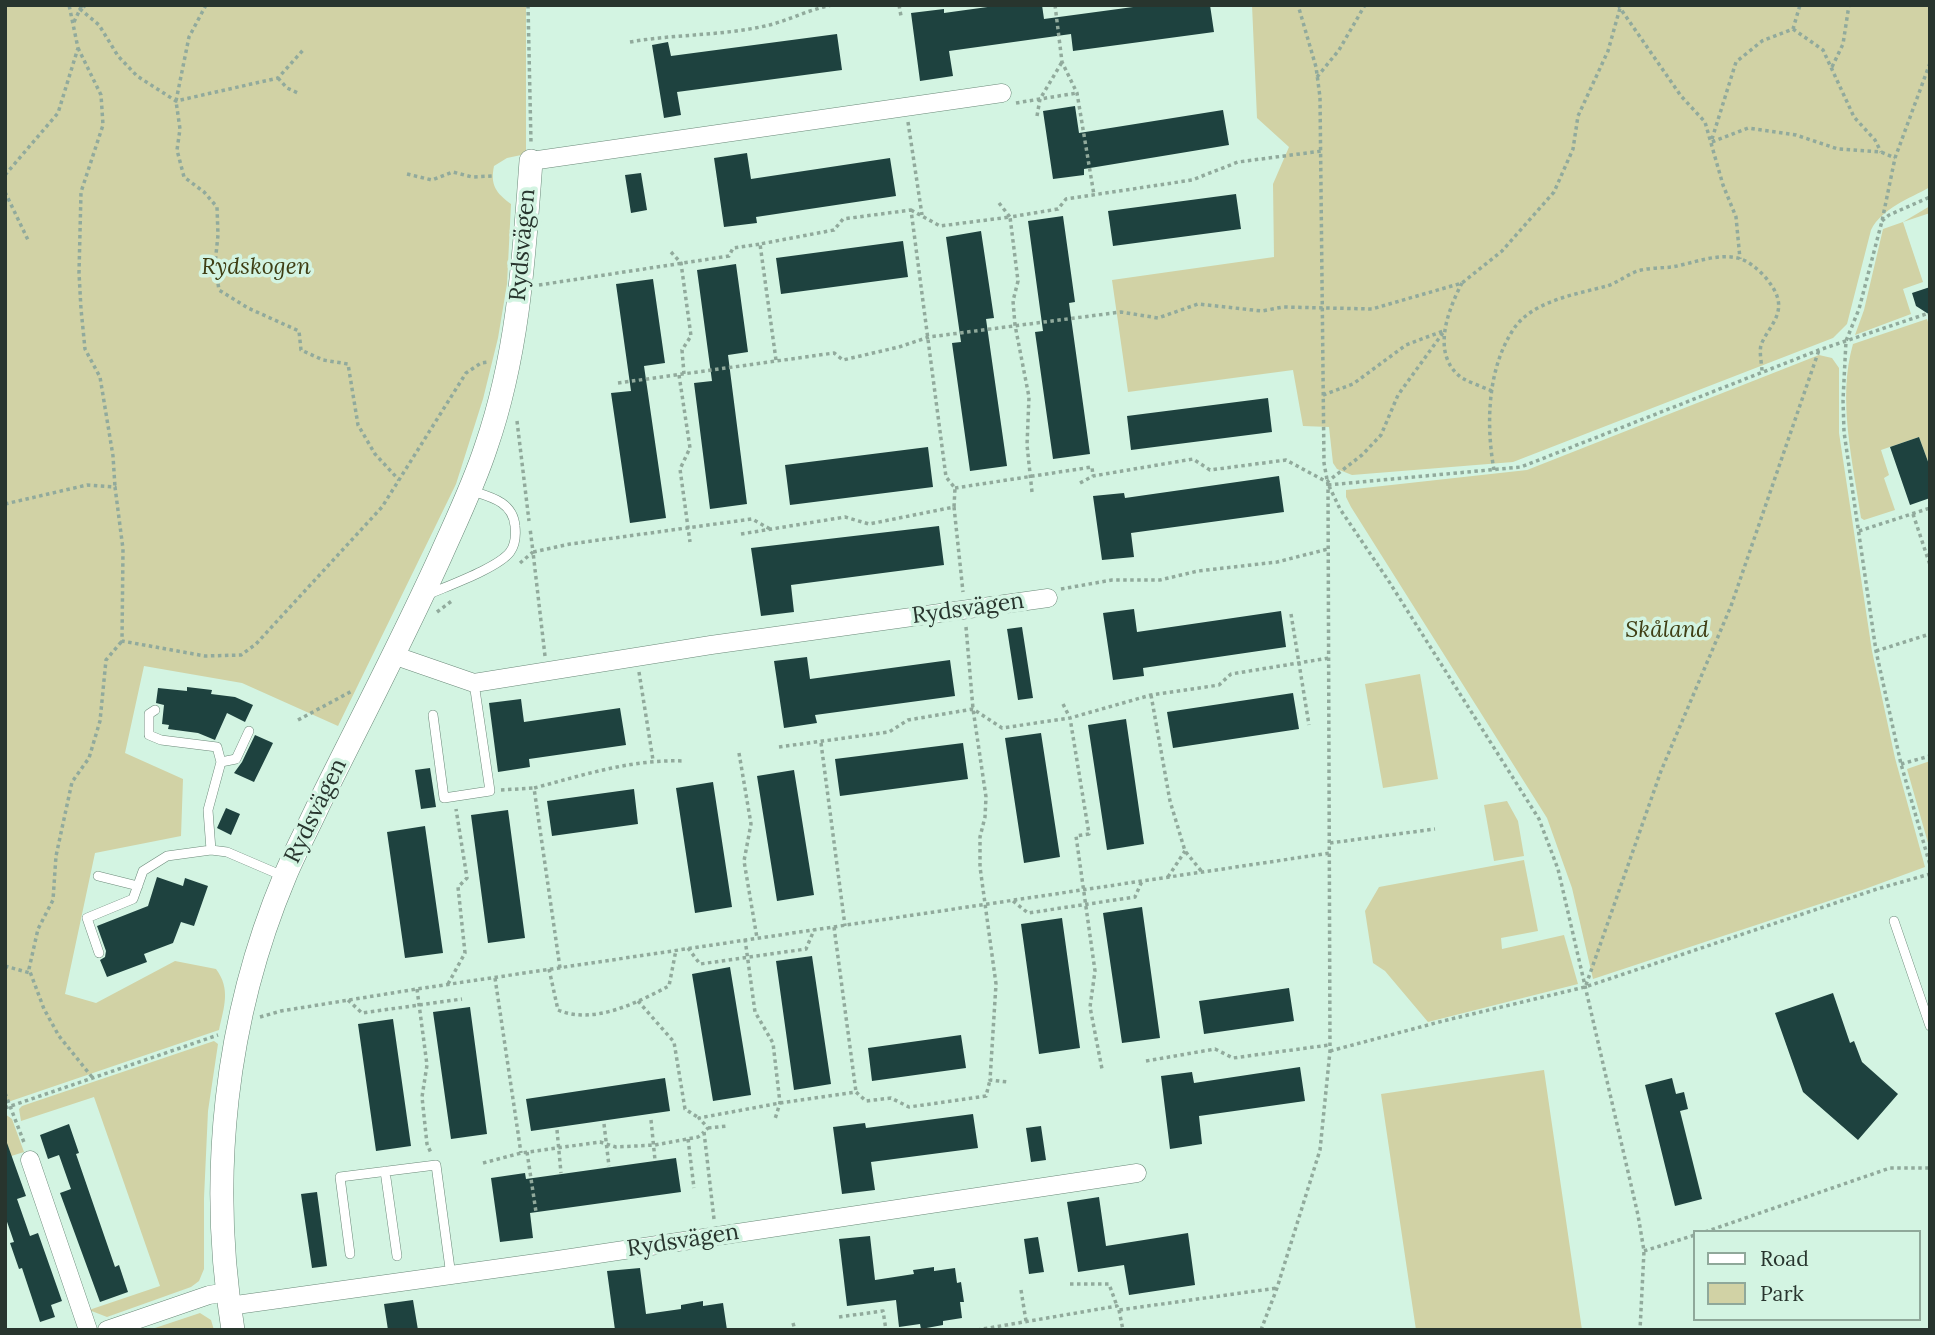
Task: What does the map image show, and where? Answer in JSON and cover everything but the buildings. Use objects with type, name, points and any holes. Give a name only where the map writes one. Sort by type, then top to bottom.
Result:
[{"type":"street","name":"Rydsvägen","points":[[233,1330],[221,1213],[222,1154],[239,1026],[258,954],[285,876],[422,597],[470,490],[500,401],[512,347],[520,291],[531,161],[1002,93]]},
{"type":"street","name":"Rydsvägen","points":[[393,654],[474,683],[1048,598]]},
{"type":"street","points":[[30,1160],[88,1330]]},
{"type":"street","name":"Rydsvägen","points":[[228,1299],[452,1276],[1137,1173]]},
{"type":"street","points":[[107,1330],[209,1295],[228,1299]]},
{"type":"lane","points":[[422,597],[504,558],[514,544],[515,522],[508,507],[500,501],[470,490]]},
{"type":"lane","points":[[433,715],[444,798],[490,791],[474,683]]},
{"type":"lane","points":[[155,710],[149,714],[149,735],[161,740],[217,747],[221,762],[208,810],[211,850]]},
{"type":"lane","points":[[221,762],[236,759],[249,730]]},
{"type":"lane","points":[[99,953],[86,918],[133,899],[143,871],[167,856],[211,850],[227,852],[285,876]]},
{"type":"lane","points":[[98,876],[138,886]]},
{"type":"lane","points":[[1894,921],[1930,1026]]},
{"type":"lane","points":[[350,1254],[340,1177],[436,1165],[452,1276]]},
{"type":"lane","points":[[385,1171],[397,1256]]},
{"type":"path","points":[[69,5],[78,48],[101,95],[103,125],[80,192],[79,274],[85,349],[100,377],[113,456],[123,549],[122,641],[106,660],[100,721],[89,758],[72,782],[56,856],[53,900],[38,929],[29,969],[44,1009],[59,1035],[93,1077]]},
{"type":"path","points":[[206,5],[189,37],[176,101],[180,129],[177,150],[182,173],[216,206],[218,235],[215,264],[219,290],[248,308],[299,331],[302,350],[323,360],[348,364],[358,425],[375,454],[399,480]]},
{"type":"path","points":[[528,5],[531,161]]},
{"type":"path","points":[[630,42],[660,37],[710,35],[767,26],[833,5]]},
{"type":"path","points":[[899,5],[901,16]]},
{"type":"path","points":[[1055,5],[1062,62],[1077,93],[1094,195]]},
{"type":"path","points":[[1261,1330],[1277,1288],[1320,1150],[1330,1051],[1328,483],[1324,463],[1322,151],[1317,77],[1298,5]]},
{"type":"path","points":[[1317,77],[1339,50],[1365,5]]},
{"type":"path","points":[[1793,29],[1800,5]]},
{"type":"path","points":[[1831,68],[1843,44],[1849,5]]},
{"type":"path","points":[[73,24],[83,7],[99,25],[118,56],[137,76],[176,101],[278,78],[304,49]]},
{"type":"path","points":[[1619,7],[1681,96],[1705,122],[1723,185],[1736,217],[1740,259]]},
{"type":"path","points":[[618,383],[834,353],[843,360],[852,359],[929,337],[1121,312],[1158,318],[1198,304],[1262,311],[1283,307],[1372,309],[1462,283],[1502,251],[1554,192],[1573,149],[1578,116],[1608,51],[1619,7]]},
{"type":"path","points":[[1793,29],[1823,50],[1854,117],[1875,140],[1881,152]]},
{"type":"path","points":[[1712,142],[1736,62],[1762,41],[1793,29]]},
{"type":"path","points":[[5,175],[58,113],[78,48]]},
{"type":"path","points":[[1037,116],[1040,99],[1062,62]]},
{"type":"path","points":[[1930,63],[1895,158],[1859,309],[1846,341],[1843,387],[1844,432],[1876,651],[1901,764],[1930,865]]},
{"type":"path","points":[[278,78],[287,88],[298,93]]},
{"type":"path","points":[[1002,93],[1004,104],[1077,93]]},
{"type":"path","points":[[906,106],[923,217]]},
{"type":"path","points":[[1712,142],[1748,128],[1796,135],[1838,149],[1881,152],[1895,158]]},
{"type":"path","points":[[537,286],[729,256],[733,248],[834,230],[843,219],[911,210],[940,226],[1058,209],[1066,199],[1192,180],[1238,162],[1322,151]]},
{"type":"path","points":[[407,174],[432,180],[453,172],[472,177],[492,176]]},
{"type":"path","points":[[5,192],[29,240]]},
{"type":"path","points":[[1882,221],[1889,215],[1930,197]]},
{"type":"path","points":[[999,203],[1010,216],[1018,281],[1013,302],[1029,397],[1027,445],[1032,492]]},
{"type":"path","points":[[834,927],[856,1092],[866,1101],[891,1098],[909,1107],[986,1096],[990,1080],[996,984],[984,906],[980,847],[986,797],[973,709],[954,507],[956,488],[946,477],[911,210]]},
{"type":"path","points":[[760,244],[776,361]]},
{"type":"path","points":[[671,252],[681,263],[691,336],[682,349],[684,374]]},
{"type":"path","points":[[1494,470],[1489,413],[1502,352],[1514,328],[1537,309],[1569,295],[1611,285],[1638,270],[1671,267],[1718,257],[1740,259],[1759,269],[1777,296],[1778,310],[1773,325],[1760,346],[1762,372]]},
{"type":"path","points":[[536,296],[538,273]]},
{"type":"path","points":[[1462,283],[1449,307],[1443,339],[1448,362],[1461,377],[1492,391]]},
{"type":"path","points":[[1080,483],[1093,476],[1193,459],[1210,470],[1286,460],[1328,483],[1521,467],[1819,350],[1929,314]]},
{"type":"path","points":[[1323,394],[1353,384],[1406,345],[1445,330]]},
{"type":"path","points":[[1328,483],[1381,435],[1398,395],[1445,330]]},
{"type":"path","points":[[1585,987],[1661,771],[1731,606],[1819,350]]},
{"type":"path","points":[[122,641],[205,656],[242,655],[266,634],[382,507],[467,373],[481,363],[497,360]]},
{"type":"path","points":[[678,375],[690,448],[680,469],[690,542]]},
{"type":"path","points":[[517,417],[547,671]]},
{"type":"path","points":[[956,488],[1092,467],[1093,476]]},
{"type":"path","points":[[1328,483],[1340,509],[1410,614],[1539,819],[1558,870],[1638,1216],[1644,1251],[1640,1330]]},
{"type":"path","points":[[5,504],[87,485],[115,487]]},
{"type":"path","points":[[741,534],[845,517],[870,524],[954,507]]},
{"type":"path","points":[[1858,532],[1930,508]]},
{"type":"path","points":[[1913,514],[1930,565]]},
{"type":"path","points":[[515,567],[533,552],[688,526],[752,519],[771,529]]},
{"type":"path","points":[[1048,598],[1065,587],[1112,580],[1160,580],[1198,571],[1277,562],[1328,549]]},
{"type":"path","points":[[429,620],[456,598]]},
{"type":"path","points":[[1291,614],[1309,726]]},
{"type":"path","points":[[1876,651],[1930,634]]},
{"type":"path","points":[[637,657],[653,760]]},
{"type":"path","points":[[779,747],[889,732],[908,720],[973,709],[1002,728],[1070,718],[1151,695],[1219,685],[1231,674],[1329,658]]},
{"type":"path","points":[[298,720],[352,691]]},
{"type":"path","points":[[1151,695],[1170,800],[1185,851],[1202,873]]},
{"type":"path","points":[[1063,704],[1070,718],[1089,834],[1076,836],[1095,971],[1090,1007],[1102,1069]]},
{"type":"path","points":[[821,743],[845,926]]},
{"type":"path","points":[[739,753],[751,824],[744,861],[757,938]]},
{"type":"path","points":[[1901,764],[1930,756]]},
{"type":"path","points":[[490,791],[534,788],[626,764],[653,760],[684,761]]},
{"type":"path","points":[[534,788],[560,968]]},
{"type":"path","points":[[448,984],[465,953],[458,887],[467,878],[454,797]]},
{"type":"path","points":[[1330,843],[1435,829]]},
{"type":"path","points":[[1168,877],[1185,851]]},
{"type":"path","points":[[259,1006],[256,1018],[281,1011],[448,984],[1330,853]]},
{"type":"path","points":[[1330,1051],[1585,987],[1877,889],[1930,874]]},
{"type":"path","points":[[1013,901],[1027,913],[1086,905],[1135,897],[1142,881]]},
{"type":"path","points":[[688,948],[700,964],[806,949],[814,930]]},
{"type":"path","points":[[745,939],[755,1012],[773,1043],[780,1103],[775,1119]]},
{"type":"path","points":[[549,969],[558,1010],[570,1016],[594,1015],[638,1001],[669,986],[676,950]]},
{"type":"path","points":[[5,965],[30,973]]},
{"type":"path","points":[[495,978],[536,1212]]},
{"type":"path","points":[[417,989],[427,1065],[422,1097],[428,1144],[436,1165]]},
{"type":"path","points":[[348,1000],[362,1013],[462,999]]},
{"type":"path","points":[[638,1001],[674,1042],[685,1109],[699,1118],[706,1130],[716,1236]]},
{"type":"path","points":[[5,1108],[239,1026]]},
{"type":"path","points":[[1146,1061],[1215,1049],[1233,1058],[1330,1044]]},
{"type":"path","points":[[990,1080],[1008,1082]]},
{"type":"path","points":[[699,1118],[856,1092]]},
{"type":"path","points":[[5,1093],[30,1160]]},
{"type":"path","points":[[651,1120],[655,1160]]},
{"type":"path","points":[[604,1124],[609,1166]]},
{"type":"path","points":[[483,1163],[524,1153],[600,1142],[616,1147],[654,1145],[698,1137],[706,1130],[727,1126]]},
{"type":"path","points":[[557,1130],[561,1173]]},
{"type":"path","points":[[688,1139],[694,1188]]},
{"type":"path","points":[[1711,1230],[1890,1168],[1930,1168]]},
{"type":"path","points":[[1644,1251],[1694,1235]]},
{"type":"path","points":[[1070,1284],[1109,1284],[1123,1330]]},
{"type":"path","points":[[977,1330],[1118,1308],[1277,1288]]},
{"type":"path","points":[[1021,1290],[1026,1321]]},
{"type":"path","points":[[839,1317],[883,1311],[886,1330]]},
{"type":"path","points":[[793,1323],[794,1330]]},
{"type":"green space","name":"Rydskogen","points":[[5,5],[526,5],[526,154],[507,158],[494,166],[495,188],[511,204],[507,284],[498,338],[483,399],[456,484],[338,726],[242,683],[144,666],[125,753],[183,779],[181,836],[95,853],[65,994],[96,1003],[175,961],[216,969],[225,991],[219,1030],[5,1103]]},
{"type":"green space","points":[[1252,5],[1930,5],[1930,187],[1897,205],[1876,222],[1871,230],[1847,324],[1833,338],[1513,462],[1352,475],[1337,469],[1333,463],[1329,427],[1303,426],[1293,370],[1128,392],[1112,280],[1274,257],[1273,184],[1289,147],[1257,118]]},
{"type":"green space","points":[[1930,206],[1930,213],[1903,222]]},
{"type":"green space","points":[[1903,222],[1923,282],[1903,289],[1911,314],[1855,335],[1864,310],[1883,229]]},
{"type":"green space","points":[[1927,319],[1930,328],[1930,467],[1919,437],[1881,450],[1889,475],[1884,478],[1895,510],[1864,520],[1861,518],[1854,475],[1846,408],[1848,365],[1853,344]]},
{"type":"green space","name":"Skåland","points":[[1819,355],[1832,358],[1839,368],[1839,433],[1872,651],[1895,758],[1925,867],[1593,979],[1572,888],[1547,818],[1351,507],[1346,490],[1527,470]]},
{"type":"green space","points":[[1420,674],[1438,779],[1383,788],[1365,684]]},
{"type":"green space","points":[[1930,761],[1930,850],[1907,769]]},
{"type":"green space","points":[[1507,801],[1518,821],[1524,856],[1494,861],[1484,805]]},
{"type":"green space","points":[[1524,860],[1538,931],[1501,938],[1502,949],[1564,935],[1578,984],[1428,1022],[1385,971],[1373,963],[1365,911],[1379,887]]},
{"type":"green space","points":[[214,1041],[218,1044],[208,1111],[204,1269],[199,1281],[191,1287],[107,1317],[89,1310],[160,1286],[94,1097],[21,1121],[19,1109]]},
{"type":"green space","points":[[1544,1070],[1582,1330],[1416,1330],[1381,1094]]},
{"type":"green space","points":[[5,1114],[12,1119],[24,1152],[5,1158]]},
{"type":"green space","points":[[200,1313],[211,1320],[214,1330],[149,1330]]}]
